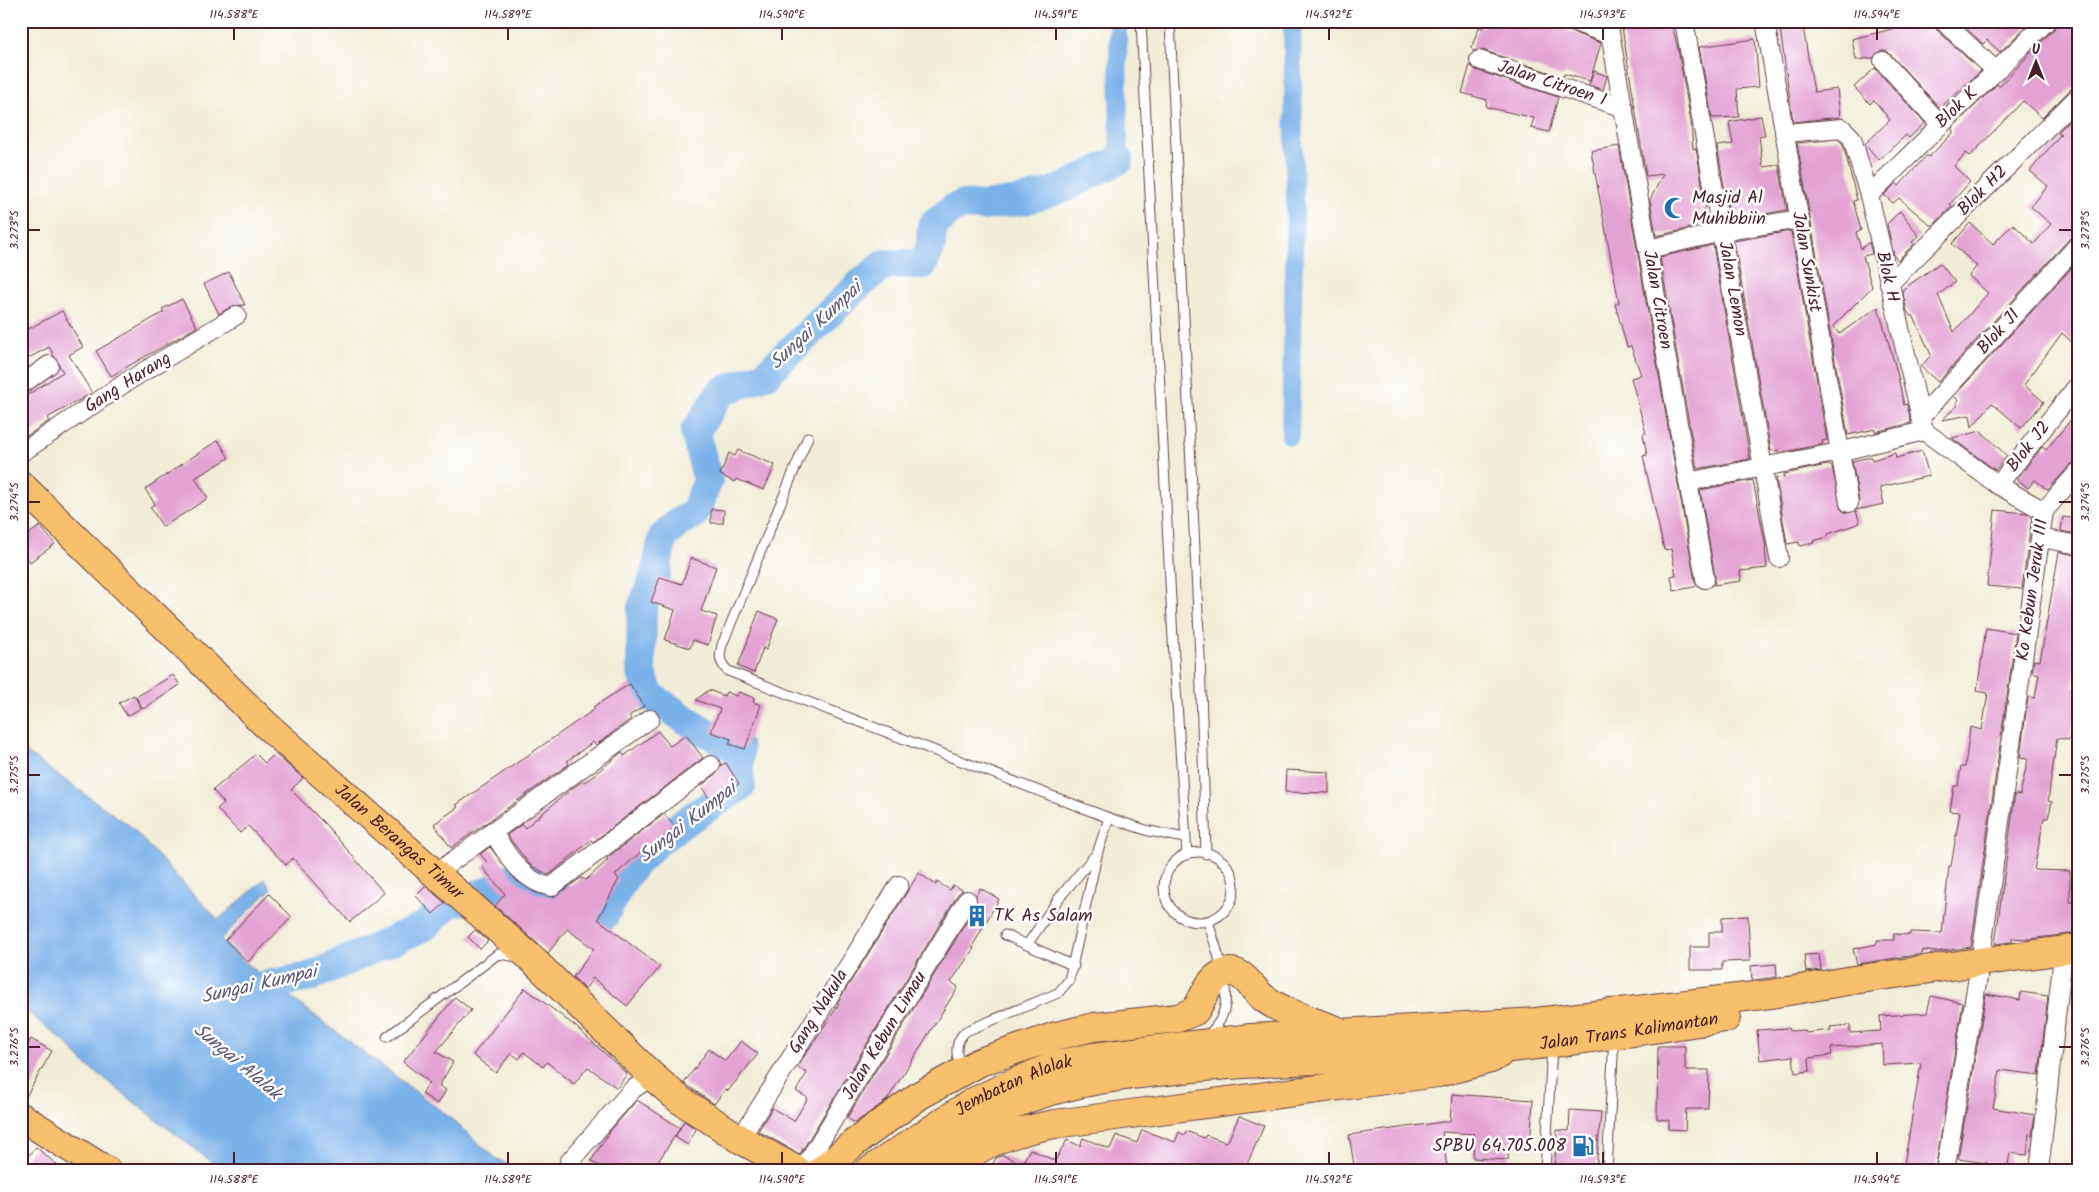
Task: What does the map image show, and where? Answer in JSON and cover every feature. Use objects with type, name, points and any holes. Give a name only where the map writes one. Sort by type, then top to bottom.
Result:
[{"type":"main road","name":"Jalan Berangas Timur","points":[[21,485],[265,724],[358,808],[436,873],[533,960],[652,1076],[680,1100],[740,1139],[798,1171]]},
{"type":"main road","name":"Jalan Trans Kalimantan","points":[[1185,1052],[1247,1062],[1436,1054],[1552,1044],[1773,1010],[1847,994],[1979,970],[2062,958]]},
{"type":"main road","name":"Jalan Trans Kalimantan","points":[[1185,1052],[1343,1032],[1536,1022],[1979,970]]},
{"type":"main road","points":[[821,1171],[854,1143],[920,1095],[998,1055],[1094,1026],[1178,1018],[1195,1011],[1209,987],[1222,974],[1231,972],[1240,974],[1264,999],[1343,1032]]},
{"type":"main road","points":[[950,1171],[976,1150],[1020,1131],[1054,1124],[1438,1073],[1491,1059],[1506,1048]]},
{"type":"main road","name":"Jembatan Alalak","points":[[869,1171],[937,1124],[973,1102],[1056,1066],[1093,1056],[1185,1052]]},
{"type":"main road","name":"Jembatan Alalak","points":[[905,1171],[960,1134],[1028,1099],[1185,1052]]},
{"type":"main road","points":[[21,1117],[107,1171]]},
{"type":"street","points":[[1572,21],[1609,28]]},
{"type":"street","name":"Jalan Lemon","points":[[1684,21],[1779,558]]},
{"type":"street","name":"Jalan Sunkist","points":[[1765,21],[1849,503]]},
{"type":"street","points":[[1943,21],[1996,71]]},
{"type":"street","name":"Blok K","points":[[1869,195],[2047,21]]},
{"type":"street","name":"Jalan Citroen","points":[[1609,28],[1705,578]]},
{"type":"street","name":"Jalan Citroen 1","points":[[1479,60],[1624,108]]},
{"type":"street","points":[[1883,61],[1940,124]]},
{"type":"street","name":"Blok H2","points":[[1889,284],[2078,98]]},
{"type":"street","name":"Blok H","points":[[1784,134],[1842,128],[1852,138],[1869,195],[1922,424]]},
{"type":"street","points":[[1648,249],[1722,232],[1799,219]]},
{"type":"street","name":"Blok J1","points":[[1922,424],[2078,245]]},
{"type":"street","name":"Gang Harang","points":[[21,453],[128,381],[237,315]]},
{"type":"street","points":[[21,385],[49,365]]},
{"type":"street","name":"Blok J2","points":[[1998,485],[2078,385]]},
{"type":"street","points":[[1688,482],[1839,452],[1922,424]]},
{"type":"street","name":"Ko Kebun Jeruk III","points":[[1922,424],[1998,485],[2044,511],[1979,970],[1945,1171]]},
{"type":"street","points":[[2044,511],[2078,472]]},
{"type":"street","points":[[2041,538],[2078,545]]},
{"type":"street","points":[[436,873],[650,719]]},
{"type":"street","points":[[492,831],[515,866],[533,880],[551,886],[711,764]]},
{"type":"street","name":"Gang Nakula","points":[[740,1139],[899,885]]},
{"type":"street","name":"Jalan Kebun Limau","points":[[802,1171],[967,900]]},
{"type":"street","points":[[2039,1171],[2062,958]]},
{"type":"street","points":[[569,1162],[632,1090],[652,1076]]},
{"type":"lane","points":[[1141,21],[1187,855]]},
{"type":"lane","points":[[1170,21],[1200,656],[1206,854]]},
{"type":"lane","points":[[808,437],[722,645],[719,655],[724,667],[728,671],[1109,818],[1149,831],[1185,838]]},
{"type":"lane","points":[[962,1073],[956,1047],[958,1038],[966,1031],[1058,993],[1069,980],[1074,966],[1098,851],[1109,818]]},
{"type":"lane","points":[[1027,945],[1059,898],[1098,851]]},
{"type":"lane","points":[[1198,852],[1206,854],[1223,862],[1231,873],[1234,886],[1232,900],[1224,912],[1208,921],[1186,920],[1174,913],[1166,902],[1164,888],[1166,875],[1173,863],[1187,855],[1198,852]]},
{"type":"lane","points":[[1185,1052],[1218,1024],[1224,1013],[1225,1000],[1222,974],[1208,921]]},
{"type":"lane","points":[[1005,935],[1074,966]]},
{"type":"lane","points":[[387,1037],[498,954],[533,960]]},
{"type":"lane","points":[[1607,1171],[1614,1035]]},
{"type":"lane","points":[[1545,1171],[1552,1044]]},
{"type":"water","name":"Sungai Alalak","points":[[21,749],[130,826],[218,920],[265,879],[271,889],[221,939],[249,966],[448,1116],[497,1159],[522,1171],[223,1171],[85,1064],[65,1042],[21,1007]]},
{"type":"building","points":[[1486,21],[1543,21],[1601,43],[1590,81],[1564,74],[1563,77],[1482,50],[1473,51],[1471,49],[1479,27],[1483,28]]},
{"type":"building","points":[[1621,21],[1671,21],[1691,122],[1693,149],[1696,148],[1706,206],[1695,227],[1656,236],[1650,200],[1663,174],[1646,176]]},
{"type":"building","points":[[1779,21],[1802,21],[1814,92],[1837,89],[1840,117],[1793,122]]},
{"type":"building","points":[[1895,21],[1933,21],[1936,29],[1981,71],[1940,108],[1887,51],[1880,51],[1873,58],[1856,60],[1852,39],[1896,28]]},
{"type":"building","points":[[1959,21],[2032,21],[2000,52],[1987,40],[1983,44]]},
{"type":"building","points":[[2057,21],[2078,21],[2078,87],[2071,89],[2042,118],[2023,101],[1970,156],[1966,153],[1954,166],[1970,182],[1950,204],[1952,206],[1934,225],[1930,225],[1899,198],[1893,203],[1884,195],[1896,183],[1899,186],[1927,155],[1929,157],[1953,133],[1952,128],[1997,84],[1999,86],[2054,29]]},
{"type":"building","points":[[1755,39],[1759,87],[1737,89],[1739,117],[1712,118],[1699,47]]},
{"type":"building","points":[[1470,65],[1476,70],[1558,97],[1549,132],[1531,128],[1534,118],[1486,107],[1487,100],[1462,93]]},
{"type":"building","points":[[1875,68],[1925,123],[1909,138],[1906,135],[1879,160],[1865,144],[1890,120],[1874,100],[1870,104],[1854,87]]},
{"type":"building","points":[[1594,71],[1607,76],[1603,90],[1589,85]]},
{"type":"building","points":[[2078,112],[2078,235],[2070,238],[1938,382],[1921,367],[1931,355],[1913,315],[1911,317],[1907,311],[1902,290],[1940,263],[1955,282],[1938,295],[1954,332],[1988,293],[1969,276],[1977,266],[1952,244],[1970,223],[1993,244],[2013,224],[2034,244],[2051,224],[2031,207],[2048,186],[2030,171],[2061,134],[2058,132]]},
{"type":"building","points":[[1761,116],[1765,135],[1759,136],[1763,167],[1779,165],[1787,210],[1730,220],[1717,146],[1733,144],[1729,122]]},
{"type":"building","points":[[1838,139],[1843,144],[1857,200],[1853,201],[1861,230],[1856,232],[1861,249],[1869,242],[1872,254],[1863,256],[1872,287],[1833,326],[1839,334],[1878,307],[1897,372],[1904,405],[1907,404],[1911,423],[1875,432],[1875,429],[1848,435],[1797,143]]},
{"type":"building","points":[[1619,146],[1695,581],[1698,586],[1674,591],[1671,576],[1676,575],[1671,549],[1664,550],[1643,456],[1647,455],[1643,434],[1646,433],[1631,378],[1641,375],[1631,346],[1627,347],[1615,304],[1619,303],[1591,151]]},
{"type":"building","points":[[1900,211],[1919,236],[1912,242],[1914,244],[1898,260],[1894,256],[1887,224]]},
{"type":"building","points":[[1791,231],[1827,440],[1822,441],[1823,444],[1779,453],[1779,450],[1771,451],[1734,241]]},
{"type":"building","points":[[1713,245],[1750,459],[1697,469],[1660,257]]},
{"type":"building","points":[[2078,261],[2078,348],[2062,333],[2024,385],[2044,402],[2021,428],[1992,403],[1972,427],[1970,415],[1942,420],[1958,405],[1956,403],[1958,400],[1954,396]]},
{"type":"building","points":[[229,272],[245,305],[232,306],[219,314],[204,284]]},
{"type":"building","points":[[182,299],[197,327],[111,376],[96,351],[164,312],[162,309]]},
{"type":"building","points":[[62,311],[83,347],[69,355],[92,393],[47,418],[49,421],[21,440],[21,399],[63,372],[49,347],[21,362],[21,333]]},
{"type":"building","points":[[2078,411],[2078,462],[2070,465],[2048,490],[2035,480],[2028,488],[2017,479],[2042,447],[2046,450]]},
{"type":"building","points":[[1981,431],[2007,456],[1995,470],[1952,438]]},
{"type":"building","points":[[218,440],[229,458],[195,478],[208,498],[163,527],[150,507],[155,504],[145,489]]},
{"type":"building","points":[[738,450],[775,465],[764,490],[736,479],[735,482],[720,475],[729,453],[735,456]]},
{"type":"building","points":[[1922,451],[1929,476],[1880,487],[1884,504],[1856,510],[1859,501],[1852,461],[1871,457],[1872,460],[1895,453],[1896,458]]},
{"type":"building","points":[[1827,465],[1832,466],[1841,509],[1846,513],[1856,511],[1860,523],[1828,534],[1828,537],[1813,541],[1814,543],[1800,546],[1799,542],[1787,544],[1776,478],[1784,477],[1784,474]]},
{"type":"building","points":[[1753,480],[1766,548],[1767,568],[1740,571],[1741,581],[1714,585],[1715,577],[1700,490]]},
{"type":"building","points":[[711,509],[724,510],[723,523],[711,523]]},
{"type":"building","points":[[1995,510],[2026,513],[2032,516],[2022,589],[1987,586]]},
{"type":"building","points":[[2063,517],[2078,519],[2078,534],[2061,531]]},
{"type":"building","points":[[40,526],[55,544],[30,562],[21,549],[21,540]]},
{"type":"building","points":[[2059,552],[2078,555],[2078,655],[2073,688],[2078,688],[2078,723],[2073,722],[2069,740],[2057,738],[2048,801],[2052,802],[2048,818],[2044,818],[2034,870],[2070,871],[2070,902],[2078,902],[2078,933],[2028,939],[2012,938],[2012,942],[1995,944],[2015,794],[2020,795],[2028,759],[2020,758],[2028,697],[2035,698],[2039,674],[2032,672],[2034,660],[2040,661]]},
{"type":"building","points":[[691,558],[716,567],[701,611],[717,616],[708,645],[693,640],[690,648],[665,640],[675,610],[651,602],[660,577],[682,584]]},
{"type":"building","points":[[759,611],[778,619],[766,650],[763,648],[754,673],[738,666]]},
{"type":"building","points":[[1986,628],[2016,633],[1971,947],[1935,952],[1923,950],[1922,954],[1857,964],[1853,949],[1877,944],[1877,940],[1894,940],[1894,934],[1910,935],[1910,932],[1942,933],[1949,866],[1951,866],[1960,812],[1950,811],[1954,786],[1958,786],[1961,767],[1965,767],[1970,727],[1982,730],[1988,693],[1977,691]]},
{"type":"building","points":[[173,675],[180,685],[143,709],[136,697]]},
{"type":"building","points":[[630,684],[644,706],[629,716],[631,719],[596,745],[593,742],[567,761],[569,764],[451,848],[434,824],[458,807],[456,805],[595,709],[593,707]]},
{"type":"building","points":[[709,690],[724,696],[726,692],[737,696],[739,692],[754,698],[753,702],[761,705],[745,749],[729,744],[731,739],[711,732],[720,709],[696,700]]},
{"type":"building","points":[[134,695],[141,708],[127,716],[119,703]]},
{"type":"building","points":[[658,731],[670,746],[686,735],[703,758],[593,842],[591,840],[549,875],[530,865],[507,835],[522,824],[525,828],[570,790],[589,779],[622,752],[624,756]]},
{"type":"building","points":[[256,754],[265,763],[275,754],[303,778],[291,790],[327,826],[384,893],[350,922],[293,858],[286,865],[248,826],[240,833],[217,809],[224,803],[213,790]]},
{"type":"building","points":[[726,763],[739,784],[710,800],[701,786],[717,773],[721,765]]},
{"type":"building","points":[[1286,770],[1329,772],[1329,793],[1285,792]]},
{"type":"building","points":[[664,814],[675,827],[644,854],[642,851],[615,875],[619,879],[598,919],[660,967],[627,1006],[593,978],[585,989],[573,977],[594,949],[567,929],[548,953],[495,906],[505,894],[482,867],[487,862],[480,854],[490,847],[517,881],[536,893],[553,897],[581,878],[586,880],[608,860],[607,858]]},
{"type":"building","points":[[919,873],[936,885],[937,882],[950,890],[953,885],[963,890],[958,894],[800,1154],[758,1131],[772,1108],[794,1121],[808,1098],[796,1091],[807,1073],[797,1067],[839,1004],[837,1003]]},
{"type":"building","points":[[426,886],[445,903],[433,914],[416,896]]},
{"type":"building","points":[[980,888],[999,899],[972,947],[974,948],[951,982],[958,987],[887,1100],[855,1123],[847,1118],[976,906],[976,895]]},
{"type":"building","points":[[269,894],[292,917],[248,962],[225,940]]},
{"type":"building","points":[[1748,916],[1750,961],[1722,962],[1722,970],[1690,970],[1690,947],[1709,947],[1709,932],[1722,932],[1722,917]]},
{"type":"building","points":[[475,930],[488,941],[480,949],[468,937]]},
{"type":"building","points":[[1819,954],[1821,970],[1806,972],[1804,955]]},
{"type":"building","points":[[1776,964],[1777,977],[1752,980],[1751,966]]},
{"type":"building","points":[[525,988],[575,1026],[627,1074],[617,1088],[588,1067],[574,1084],[547,1062],[543,1067],[524,1052],[519,1059],[511,1053],[496,1073],[473,1055]]},
{"type":"building","points":[[2021,992],[2048,996],[2039,1075],[2000,1070],[1993,1108],[2035,1115],[2032,1135],[2029,1134],[2027,1155],[2010,1153],[2007,1171],[1987,1171],[1988,1163],[1958,1159],[1986,994],[2020,1000]]},
{"type":"building","points":[[1931,996],[1963,1003],[1935,1171],[1903,1171],[1921,1063],[1883,1065],[1882,1044],[1831,1048],[1832,1055],[1809,1058],[1810,1071],[1795,1073],[1793,1056],[1760,1060],[1757,1030],[1789,1028],[1790,1031],[1805,1030],[1806,1033],[1831,1030],[1830,1027],[1850,1025],[1850,1033],[1881,1031],[1880,1016],[1927,1013]]},
{"type":"building","points":[[455,997],[471,1010],[436,1052],[453,1062],[439,1086],[446,1090],[438,1104],[422,1094],[429,1082],[403,1062]]},
{"type":"building","points":[[31,1039],[52,1051],[23,1102],[21,1056]]},
{"type":"building","points":[[741,1041],[758,1054],[728,1091],[726,1089],[714,1104],[684,1083],[709,1049],[725,1061]]},
{"type":"building","points":[[1658,1046],[1685,1046],[1685,1070],[1709,1070],[1708,1109],[1686,1109],[1685,1130],[1669,1129],[1669,1120],[1657,1119]]},
{"type":"building","points":[[1452,1094],[1533,1100],[1530,1147],[1509,1145],[1508,1160],[1473,1158],[1474,1134],[1442,1132],[1447,1167],[1419,1171],[1355,1171],[1349,1135],[1450,1121]]},
{"type":"building","points":[[637,1100],[680,1128],[652,1171],[607,1171],[591,1161],[610,1131]]},
{"type":"building","points":[[1570,1110],[1601,1112],[1596,1171],[1554,1171],[1557,1130],[1569,1131]]},
{"type":"building","points":[[1239,1116],[1264,1126],[1244,1171],[989,1171],[996,1158],[1003,1155],[1022,1164],[1030,1149],[1055,1161],[1067,1140],[1080,1146],[1083,1138],[1110,1149],[1116,1135],[1137,1143],[1142,1130],[1175,1142],[1179,1132],[1185,1135],[1186,1131],[1204,1138],[1206,1135],[1225,1142],[1228,1141]]},
{"type":"building","points":[[684,1121],[696,1129],[688,1145],[675,1137]]},
{"type":"building","points":[[36,1147],[64,1171],[21,1171],[21,1164]]},
{"type":"waterway","name":"Sungai Kumpai","points":[[1118,21],[1119,160]]},
{"type":"waterway","points":[[1290,436],[1295,212],[1292,21]]},
{"type":"waterway","name":"Sungai Kumpai","points":[[233,992],[309,977],[425,926],[448,904],[490,891],[519,875],[589,913],[603,917],[624,878],[651,848],[680,825],[741,786],[739,750],[700,729],[649,695],[641,670],[642,608],[655,576],[663,537],[679,522],[694,514],[708,481],[695,432],[721,392],[765,375],[861,283],[886,264],[923,264],[931,246],[932,226],[952,209],[962,205],[983,206],[1025,200],[1064,188],[1119,160]]},
{"type":"place","name":"Masjid Al Muhibbiin","points":[[1675,208]]},
{"type":"place","name":"TK As Salam","points":[[977,916]]},
{"type":"place","name":"SPBU 64.705.008","points":[[1583,1146]]}]
